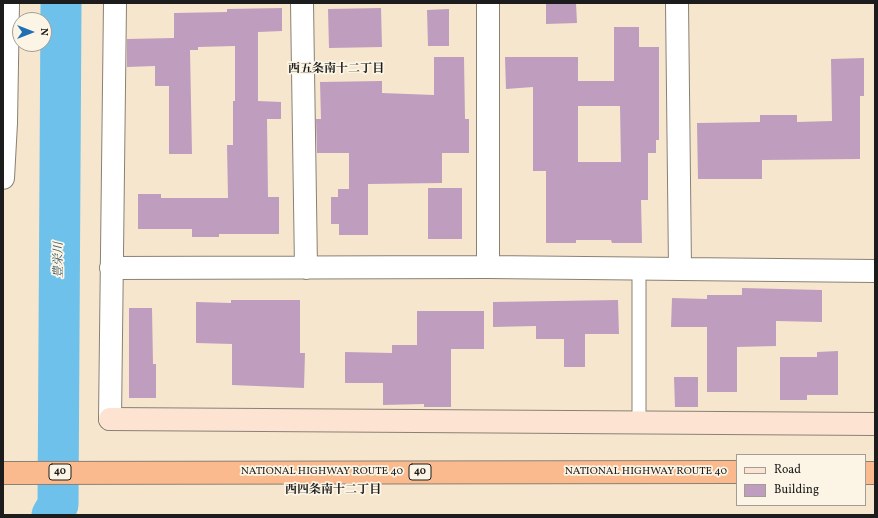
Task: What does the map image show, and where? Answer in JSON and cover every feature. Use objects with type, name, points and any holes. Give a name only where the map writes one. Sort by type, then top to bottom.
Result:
[{"type":"highway","name":"NATIONAL HIGHWAY ROUTE 40","points":[[11,473],[736,472]]},
{"type":"street","points":[[115,3],[110,420],[875,424]]},
{"type":"street","points":[[302,3],[306,268]]},
{"type":"street","points":[[488,3],[488,267]]},
{"type":"street","points":[[677,3],[680,269]]},
{"type":"street","points":[[3,178],[6,4]]},
{"type":"street","points":[[111,268],[488,267],[875,271]]},
{"type":"lane","points":[[639,268],[639,423]]},
{"type":"building","points":[[546,3],[576,3],[577,23],[546,24]]},
{"type":"building","points":[[282,8],[282,31],[258,32],[258,101],[281,102],[281,119],[267,119],[268,197],[279,197],[279,234],[219,234],[219,237],[192,237],[192,229],[138,229],[138,194],[161,194],[161,198],[228,198],[227,145],[233,145],[235,46],[198,47],[198,50],[190,50],[192,154],[169,154],[169,86],[155,86],[155,66],[127,67],[127,39],[174,38],[174,13],[227,12],[227,9]]},
{"type":"building","points":[[381,8],[382,47],[329,48],[328,9]]},
{"type":"building","points":[[449,9],[449,46],[428,46],[427,10]]},
{"type":"building","points":[[614,27],[639,27],[639,47],[659,47],[659,140],[656,140],[656,153],[648,153],[648,200],[641,200],[642,243],[612,243],[611,240],[576,240],[576,243],[546,243],[546,171],[533,171],[533,87],[506,89],[505,57],[578,57],[578,81],[614,81]],"holes":[[[578,106],[620,106],[621,162],[578,162]]]},
{"type":"building","points":[[434,57],[464,57],[465,119],[469,119],[469,153],[442,153],[442,183],[368,184],[368,235],[339,235],[339,224],[331,224],[331,197],[338,197],[338,189],[349,189],[349,153],[317,153],[316,119],[321,119],[320,82],[382,81],[382,93],[434,95]]},
{"type":"building","points":[[864,58],[864,96],[860,96],[860,159],[762,160],[762,179],[698,179],[697,123],[760,122],[760,115],[797,115],[797,122],[832,121],[831,59]]},
{"type":"building","points":[[428,188],[462,188],[462,239],[428,239]]},
{"type":"building","points":[[742,288],[822,290],[822,322],[776,321],[776,346],[737,347],[737,392],[707,392],[707,327],[671,327],[672,298],[707,299],[707,295],[742,295]]},
{"type":"building","points":[[231,300],[300,300],[300,353],[305,353],[304,388],[232,385],[232,344],[196,343],[196,302],[231,303]]},
{"type":"building","points":[[618,300],[619,334],[585,334],[585,367],[564,367],[564,339],[536,339],[536,326],[493,327],[493,302]]},
{"type":"building","points":[[129,308],[152,308],[153,364],[156,364],[156,398],[129,398]]},
{"type":"building","points":[[417,311],[484,311],[484,349],[451,349],[451,407],[424,407],[424,404],[383,405],[383,383],[345,383],[345,352],[392,353],[392,345],[417,345]]},
{"type":"building","points":[[838,351],[838,395],[807,395],[807,400],[780,400],[780,357],[817,357],[817,352]]},
{"type":"building","points":[[674,377],[698,377],[698,407],[675,407]]},
{"type":"waterway","name":"豊栄川","points":[[52,515],[58,505],[61,3]]},
{"type":"district","name":"西五条南十二丁目","points":[[336,70]]},
{"type":"district","name":"西四条南十二丁目","points":[[333,491]]}]
